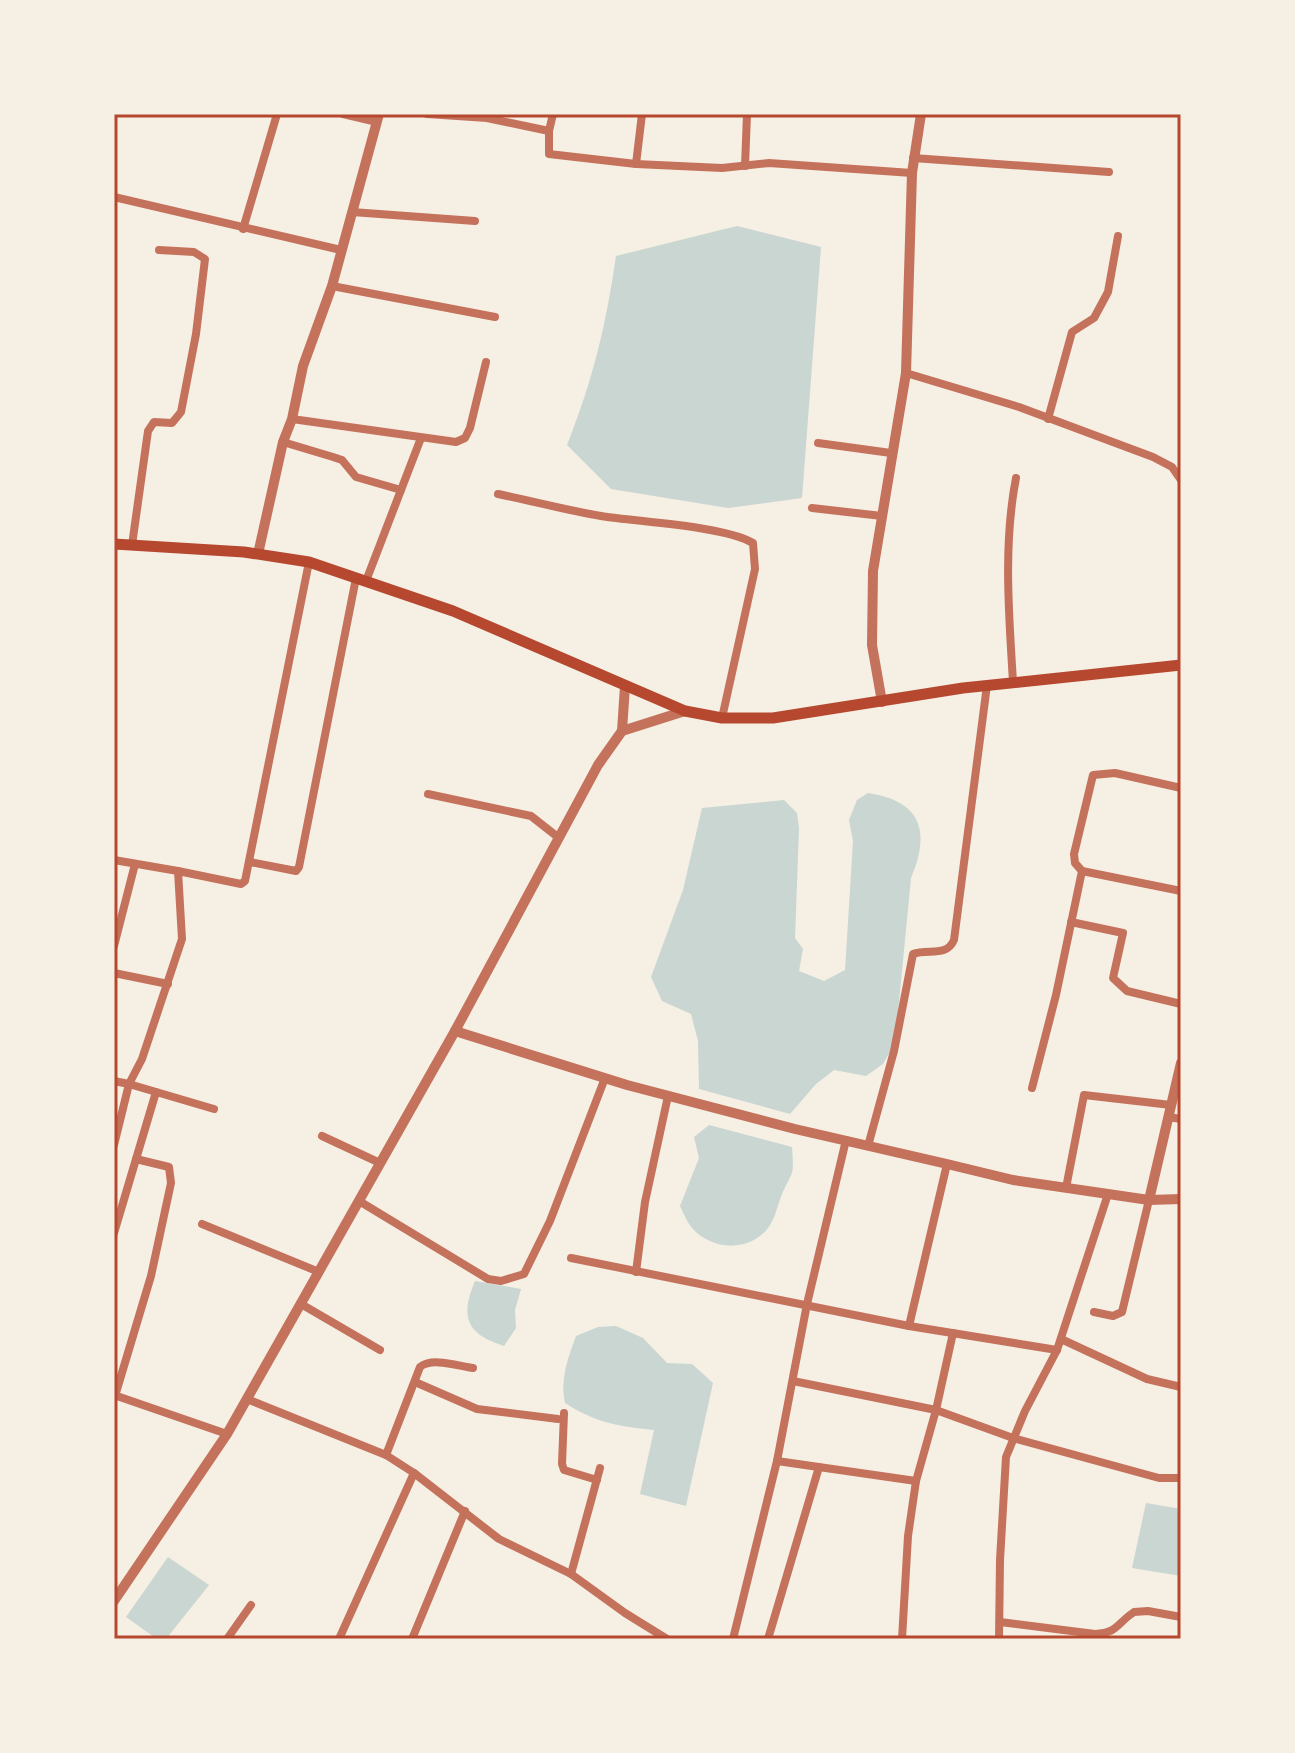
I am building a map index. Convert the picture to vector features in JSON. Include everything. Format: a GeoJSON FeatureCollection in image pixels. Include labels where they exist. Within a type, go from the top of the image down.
{"type":"FeatureCollection","features":[{"type":"Feature","properties":{"kind":"main road"},"geometry":{"type":"LineString","coordinates":[[114,544],[258,554],[309,562],[453,611],[685,711],[722,718],[773,718],[987,685],[1181,665]]}},
{"type":"Feature","properties":{"kind":"street"},"geometry":{"type":"LineString","coordinates":[[243,229],[277,114]]}},
{"type":"Feature","properties":{"kind":"street"},"geometry":{"type":"LineString","coordinates":[[258,554],[303,366],[332,286],[378,118],[343,114]]}},
{"type":"Feature","properties":{"kind":"street"},"geometry":{"type":"LineString","coordinates":[[427,114],[500,117],[549,131]]}},
{"type":"Feature","properties":{"kind":"street"},"geometry":{"type":"LineString","coordinates":[[553,114],[549,154],[636,164],[722,168],[769,163],[912,173]]}},
{"type":"Feature","properties":{"kind":"street"},"geometry":{"type":"LineString","coordinates":[[636,164],[642,114]]}},
{"type":"Feature","properties":{"kind":"street"},"geometry":{"type":"LineString","coordinates":[[745,166],[747,114]]}},
{"type":"Feature","properties":{"kind":"street"},"geometry":{"type":"LineString","coordinates":[[882,702],[872,645],[873,571],[906,373],[912,173],[921,114]]}},
{"type":"Feature","properties":{"kind":"street"},"geometry":{"type":"LineString","coordinates":[[913,158],[1109,172]]}},
{"type":"Feature","properties":{"kind":"street"},"geometry":{"type":"LineString","coordinates":[[114,197],[341,250]]}},
{"type":"Feature","properties":{"kind":"street"},"geometry":{"type":"LineString","coordinates":[[352,212],[475,221]]}},
{"type":"Feature","properties":{"kind":"street"},"geometry":{"type":"LineString","coordinates":[[1048,419],[1072,332],[1094,318],[1108,292],[1118,236]]}},
{"type":"Feature","properties":{"kind":"street"},"geometry":{"type":"LineString","coordinates":[[132,545],[148,431],[154,422],[172,423],[181,412],[196,334],[205,259],[194,252],[159,250]]}},
{"type":"Feature","properties":{"kind":"street"},"geometry":{"type":"LineString","coordinates":[[332,286],[495,317]]}},
{"type":"Feature","properties":{"kind":"street"},"geometry":{"type":"LineString","coordinates":[[292,419],[456,442],[465,438],[486,362]]}},
{"type":"Feature","properties":{"kind":"street"},"geometry":{"type":"LineString","coordinates":[[906,373],[1153,457],[1172,467],[1181,480]]}},
{"type":"Feature","properties":{"kind":"street"},"geometry":{"type":"LineString","coordinates":[[250,862],[286,871],[296,871],[299,867],[361,580],[421,438]]}},
{"type":"Feature","properties":{"kind":"street"},"geometry":{"type":"LineString","coordinates":[[283,442],[342,460],[356,477],[401,490]]}},
{"type":"Feature","properties":{"kind":"street"},"geometry":{"type":"LineString","coordinates":[[818,443],[891,453]]}},
{"type":"Feature","properties":{"kind":"street"},"geometry":{"type":"LineString","coordinates":[[1013,682],[1009,605],[1011,515],[1016,478]]}},
{"type":"Feature","properties":{"kind":"street"},"geometry":{"type":"LineString","coordinates":[[498,494],[600,515],[729,535],[753,543],[755,569],[722,718]]}},
{"type":"Feature","properties":{"kind":"street"},"geometry":{"type":"LineString","coordinates":[[812,508],[882,516]]}},
{"type":"Feature","properties":{"kind":"street"},"geometry":{"type":"LineString","coordinates":[[114,860],[241,884],[245,881],[309,562]]}},
{"type":"Feature","properties":{"kind":"street"},"geometry":{"type":"LineString","coordinates":[[868,1146],[894,1051],[913,954],[918,951],[945,951],[954,940],[987,685]]}},
{"type":"Feature","properties":{"kind":"street"},"geometry":{"type":"LineString","coordinates":[[114,1601],[227,1434],[455,1031],[598,765],[622,731],[625,686]]}},
{"type":"Feature","properties":{"kind":"street"},"geometry":{"type":"LineString","coordinates":[[622,731],[685,711]]}},
{"type":"Feature","properties":{"kind":"street"},"geometry":{"type":"LineString","coordinates":[[1181,788],[1115,773],[1093,775],[1074,854],[1075,863],[1082,871],[1181,891]]}},
{"type":"Feature","properties":{"kind":"street"},"geometry":{"type":"LineString","coordinates":[[428,794],[531,816],[559,838]]}},
{"type":"Feature","properties":{"kind":"street"},"geometry":{"type":"LineString","coordinates":[[114,946],[135,864]]}},
{"type":"Feature","properties":{"kind":"street"},"geometry":{"type":"LineString","coordinates":[[114,1145],[129,1084],[142,1059],[182,939],[178,871]]}},
{"type":"Feature","properties":{"kind":"street"},"geometry":{"type":"LineString","coordinates":[[1032,1088],[1082,871]]}},
{"type":"Feature","properties":{"kind":"street"},"geometry":{"type":"LineString","coordinates":[[1071,922],[1123,933],[1113,978],[1127,991],[1181,1004]]}},
{"type":"Feature","properties":{"kind":"street"},"geometry":{"type":"LineString","coordinates":[[114,973],[168,984]]}},
{"type":"Feature","properties":{"kind":"street"},"geometry":{"type":"LineString","coordinates":[[455,1031],[668,1096],[1013,1180],[1149,1200],[1181,1199]]}},
{"type":"Feature","properties":{"kind":"street"},"geometry":{"type":"LineString","coordinates":[[1094,1312],[1113,1316],[1122,1312],[1181,1063]]}},
{"type":"Feature","properties":{"kind":"street"},"geometry":{"type":"LineString","coordinates":[[359,1201],[488,1279],[501,1281],[524,1274],[550,1221],[605,1078]]}},
{"type":"Feature","properties":{"kind":"street"},"geometry":{"type":"LineString","coordinates":[[114,1081],[214,1109]]}},
{"type":"Feature","properties":{"kind":"street"},"geometry":{"type":"LineString","coordinates":[[114,1233],[156,1092]]}},
{"type":"Feature","properties":{"kind":"street"},"geometry":{"type":"LineString","coordinates":[[1066,1188],[1084,1095],[1171,1105]]}},
{"type":"Feature","properties":{"kind":"street"},"geometry":{"type":"LineString","coordinates":[[636,1272],[645,1202],[668,1096]]}},
{"type":"Feature","properties":{"kind":"street"},"geometry":{"type":"LineString","coordinates":[[1168,1117],[1181,1119]]}},
{"type":"Feature","properties":{"kind":"street"},"geometry":{"type":"LineString","coordinates":[[322,1136],[380,1163]]}},
{"type":"Feature","properties":{"kind":"street"},"geometry":{"type":"LineString","coordinates":[[733,1639],[777,1461],[807,1304],[846,1140]]}},
{"type":"Feature","properties":{"kind":"street"},"geometry":{"type":"LineString","coordinates":[[136,1159],[169,1167],[171,1183],[151,1276],[114,1396],[227,1434]]}},
{"type":"Feature","properties":{"kind":"street"},"geometry":{"type":"LineString","coordinates":[[909,1326],[947,1164]]}},
{"type":"Feature","properties":{"kind":"street"},"geometry":{"type":"LineString","coordinates":[[999,1639],[1006,1457],[1057,1350],[1108,1194]]}},
{"type":"Feature","properties":{"kind":"street"},"geometry":{"type":"LineString","coordinates":[[202,1224],[319,1272]]}},
{"type":"Feature","properties":{"kind":"street"},"geometry":{"type":"LineString","coordinates":[[571,1258],[909,1326],[1057,1350]]}},
{"type":"Feature","properties":{"kind":"street"},"geometry":{"type":"LineString","coordinates":[[301,1304],[380,1350]]}},
{"type":"Feature","properties":{"kind":"street"},"geometry":{"type":"LineString","coordinates":[[902,1639],[908,1536],[916,1481],[953,1333]]}},
{"type":"Feature","properties":{"kind":"street"},"geometry":{"type":"LineString","coordinates":[[1061,1339],[1147,1379],[1181,1387]]}},
{"type":"Feature","properties":{"kind":"street"},"geometry":{"type":"LineString","coordinates":[[386,1455],[420,1367],[424,1363],[473,1368]]}},
{"type":"Feature","properties":{"kind":"street"},"geometry":{"type":"LineString","coordinates":[[793,1381],[936,1410],[1013,1438],[1159,1478],[1181,1478]]}},
{"type":"Feature","properties":{"kind":"street"},"geometry":{"type":"LineString","coordinates":[[415,1382],[477,1409],[561,1416],[564,1470],[597,1480]]}},
{"type":"Feature","properties":{"kind":"street"},"geometry":{"type":"LineString","coordinates":[[247,1399],[386,1455],[499,1539],[571,1574],[667,1639]]}},
{"type":"Feature","properties":{"kind":"street"},"geometry":{"type":"LineString","coordinates":[[777,1461],[916,1481]]}},
{"type":"Feature","properties":{"kind":"street"},"geometry":{"type":"LineString","coordinates":[[768,1639],[819,1467]]}},
{"type":"Feature","properties":{"kind":"street"},"geometry":{"type":"LineString","coordinates":[[571,1574],[600,1468]]}},
{"type":"Feature","properties":{"kind":"street"},"geometry":{"type":"LineString","coordinates":[[339,1639],[414,1473]]}},
{"type":"Feature","properties":{"kind":"street"},"geometry":{"type":"LineString","coordinates":[[412,1639],[465,1511]]}},
{"type":"Feature","properties":{"kind":"street"},"geometry":{"type":"LineString","coordinates":[[227,1639],[251,1605]]}},
{"type":"Feature","properties":{"kind":"street"},"geometry":{"type":"LineString","coordinates":[[1000,1622],[1095,1634],[1118,1628],[1134,1612],[1148,1611],[1181,1617]]}},
{"type":"Feature","properties":{"kind":"shaded area"},"geometry":{"type":"Polygon","coordinates":[[[737,226],[821,247],[802,498],[728,508],[611,489],[567,445],[598,352],[616,256],[737,226]]]}},
{"type":"Feature","properties":{"kind":"shaded area"},"geometry":{"type":"Polygon","coordinates":[[[868,793],[900,803],[917,821],[920,833],[917,861],[911,878],[895,1043],[883,1064],[866,1076],[834,1070],[816,1084],[790,1114],[699,1089],[698,1041],[691,1014],[662,1001],[651,977],[683,890],[702,808],[784,800],[797,813],[795,938],[803,949],[799,971],[824,981],[845,970],[853,841],[849,820],[857,800],[868,793]]]}},
{"type":"Feature","properties":{"kind":"shaded area"},"geometry":{"type":"Polygon","coordinates":[[[709,1125],[792,1147],[792,1173],[773,1220],[751,1242],[730,1246],[709,1241],[692,1228],[680,1206],[699,1158],[694,1137],[709,1125]]]}},
{"type":"Feature","properties":{"kind":"shaded area"},"geometry":{"type":"Polygon","coordinates":[[[475,1281],[521,1289],[515,1310],[516,1328],[504,1346],[481,1336],[470,1322],[468,1305],[475,1281]]]}},
{"type":"Feature","properties":{"kind":"shaded area"},"geometry":{"type":"Polygon","coordinates":[[[616,1326],[643,1338],[667,1363],[692,1364],[713,1383],[686,1506],[640,1494],[654,1430],[607,1422],[565,1403],[564,1377],[576,1336],[598,1327],[616,1326]]]}},
{"type":"Feature","properties":{"kind":"shaded area"},"geometry":{"type":"Polygon","coordinates":[[[1146,1503],[1181,1509],[1181,1576],[1132,1568],[1146,1503]]]}},
{"type":"Feature","properties":{"kind":"shaded area"},"geometry":{"type":"Polygon","coordinates":[[[168,1557],[209,1585],[166,1639],[157,1639],[126,1617],[168,1557]]]}}]}
